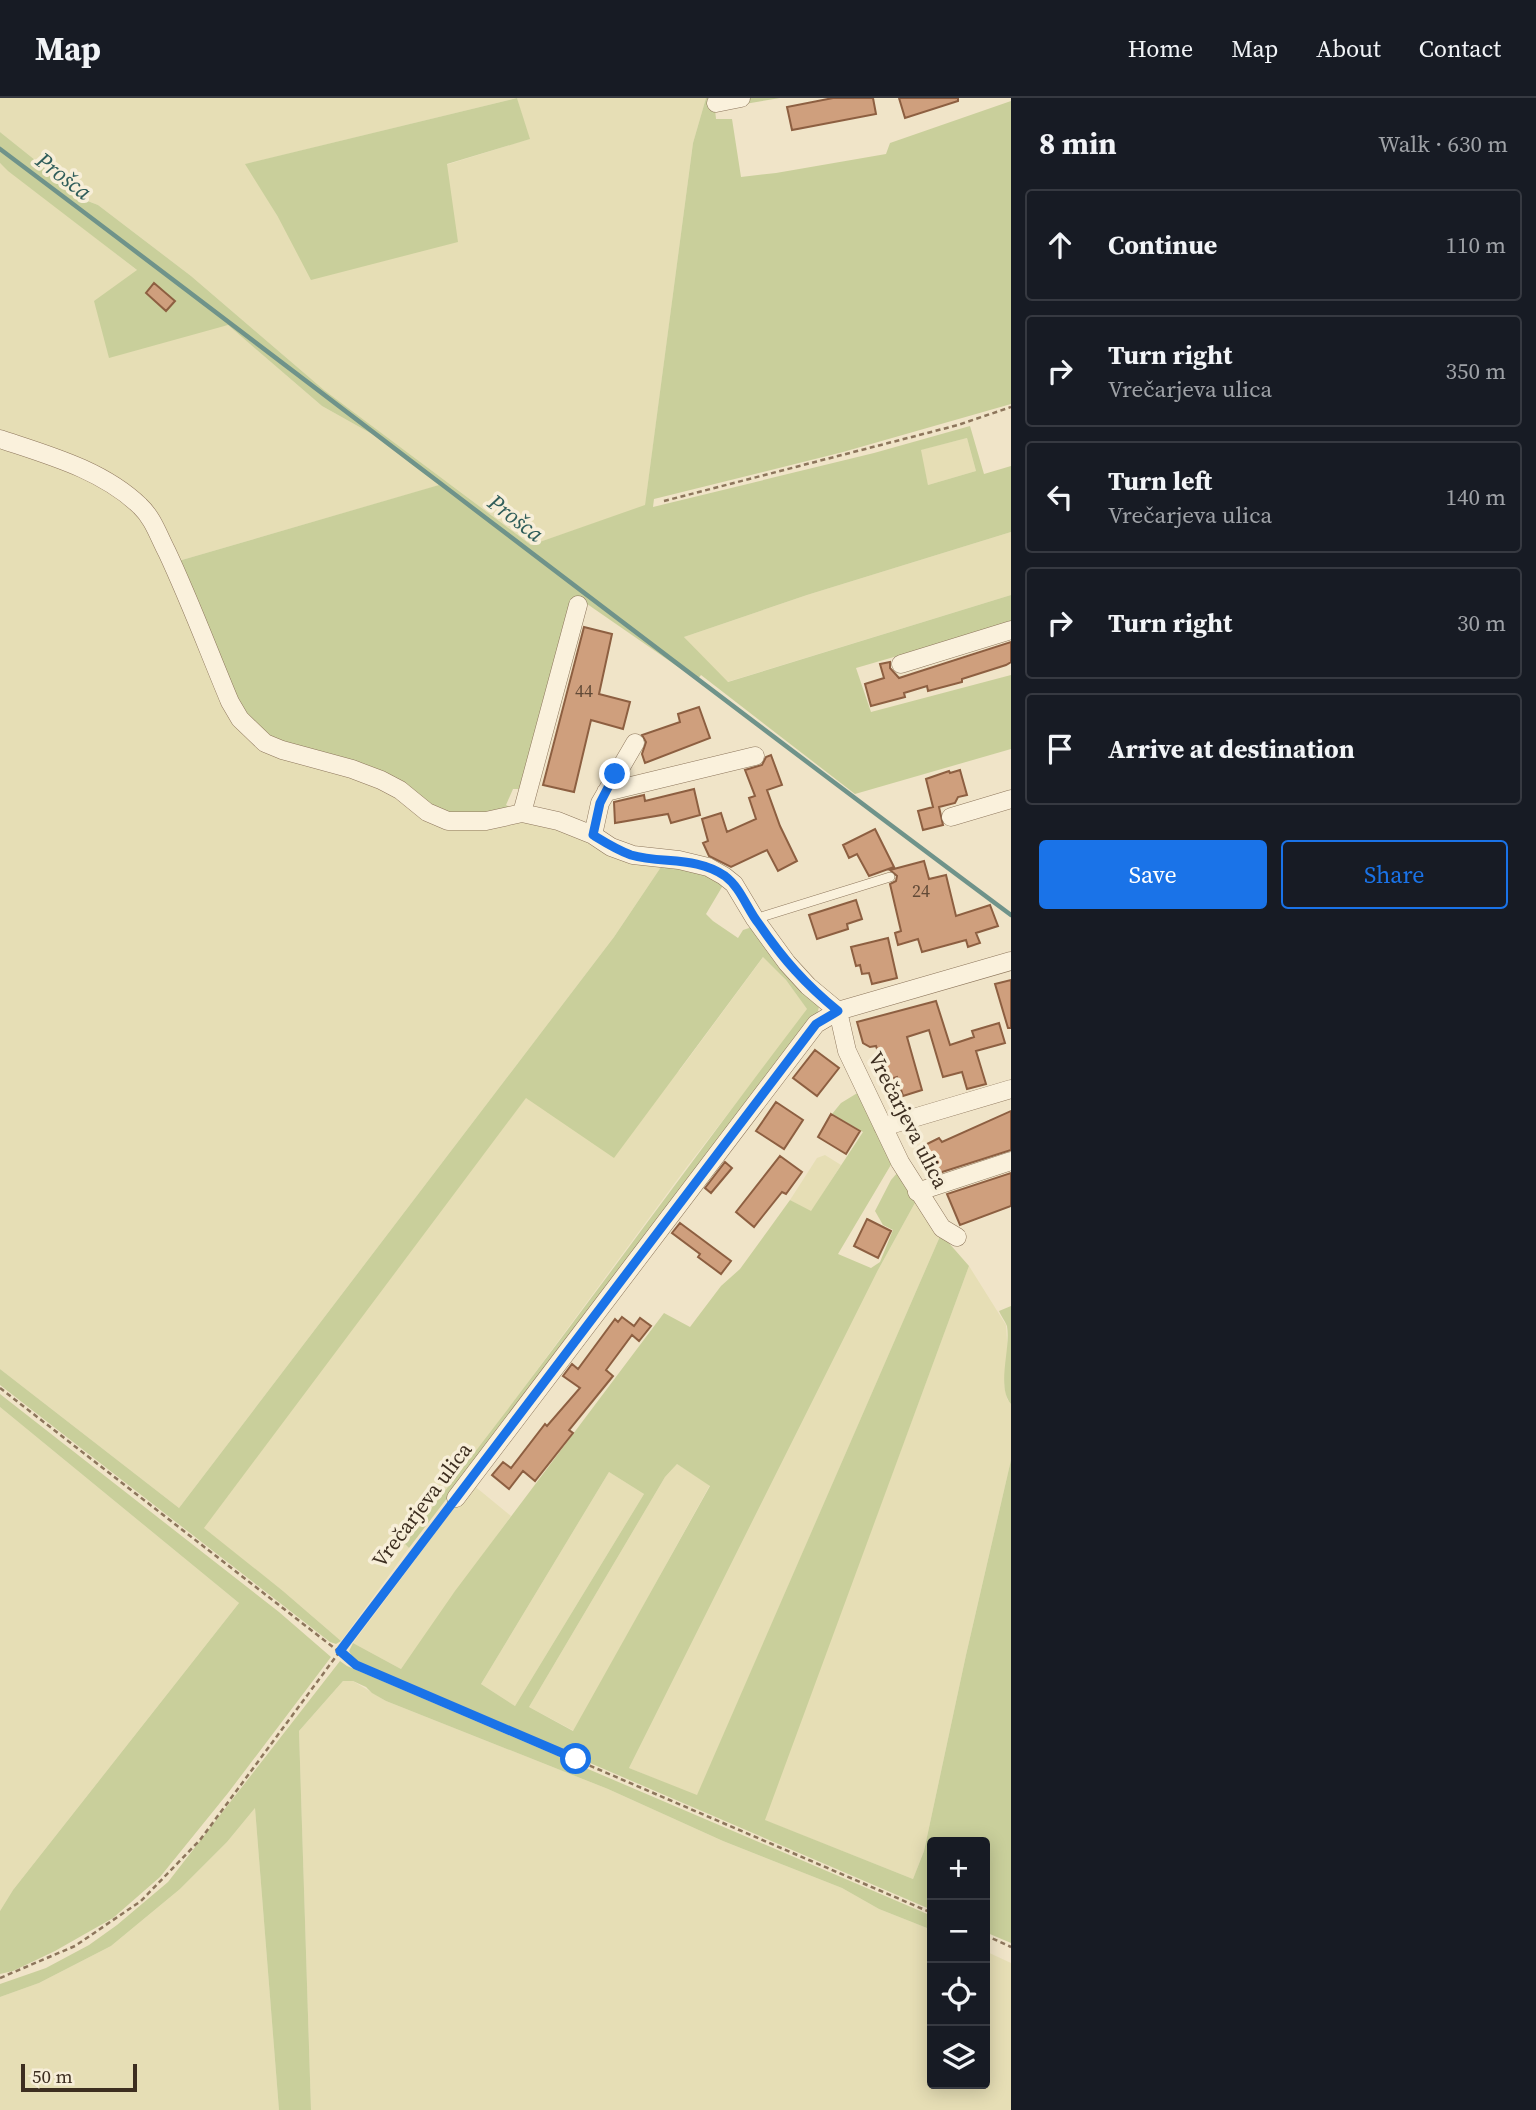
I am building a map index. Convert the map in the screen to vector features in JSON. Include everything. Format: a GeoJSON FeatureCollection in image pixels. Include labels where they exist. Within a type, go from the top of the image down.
{"type":"FeatureCollection","features":[{"type":"Feature","properties":{"kind":"street"},"geometry":{"type":"LineString","coordinates":[[716,103],[741,98]]}},
{"type":"Feature","properties":{"kind":"street"},"geometry":{"type":"LineString","coordinates":[[0,439],[91,473],[112,484],[141,506],[151,518],[173,566],[230,702],[240,719],[265,743],[381,780],[400,790],[427,812],[448,821],[486,821],[522,813],[558,821],[633,855],[679,860],[708,867],[734,884],[787,963],[808,986],[838,1011]]}},
{"type":"Feature","properties":{"kind":"street"},"geometry":{"type":"LineString","coordinates":[[522,813],[578,605]]}},
{"type":"Feature","properties":{"kind":"street"},"geometry":{"type":"LineString","coordinates":[[901,664],[1011,630]]}},
{"type":"Feature","properties":{"kind":"street"},"geometry":{"type":"LineString","coordinates":[[593,835],[598,811],[606,792],[635,743]]}},
{"type":"Feature","properties":{"kind":"street"},"geometry":{"type":"LineString","coordinates":[[606,792],[755,756]]}},
{"type":"Feature","properties":{"kind":"street"},"geometry":{"type":"LineString","coordinates":[[951,817],[1011,799]]}},
{"type":"Feature","properties":{"kind":"street","name":"Vrečarjeva ulica"},"geometry":{"type":"LineString","coordinates":[[456,1498],[816,1024],[838,1011],[1011,961]]}},
{"type":"Feature","properties":{"kind":"street","name":"Vrečarjeva ulica"},"geometry":{"type":"LineString","coordinates":[[838,1011],[847,1051],[883,1127],[918,1192],[942,1228],[957,1237]]}},
{"type":"Feature","properties":{"kind":"street"},"geometry":{"type":"LineString","coordinates":[[883,1127],[1011,1089]]}},
{"type":"Feature","properties":{"kind":"street"},"geometry":{"type":"LineString","coordinates":[[918,1192],[1011,1161]]}},
{"type":"Feature","properties":{"kind":"lane"},"geometry":{"type":"LineString","coordinates":[[755,919],[890,877]]}},
{"type":"Feature","properties":{"kind":"path"},"geometry":{"type":"LineString","coordinates":[[664,502],[958,425],[1011,407]]}},
{"type":"Feature","properties":{"kind":"path"},"geometry":{"type":"LineString","coordinates":[[0,1388],[356,1665],[927,1911]]}},
{"type":"Feature","properties":{"kind":"path","name":"Vrečarjeva ulica"},"geometry":{"type":"LineString","coordinates":[[0,1979],[75,1946],[141,1901],[200,1840],[456,1498]]}},
{"type":"Feature","properties":{"kind":"path"},"geometry":{"type":"LineString","coordinates":[[990,1937],[1011,1947]]}},
{"type":"Feature","properties":{"kind":"shaded area"},"geometry":{"type":"Polygon","coordinates":[[[0,98],[517,98],[706,98],[693,143],[645,506],[531,545],[324,390],[191,276],[98,205],[85,200],[0,132],[0,98]],[[517,98],[246,164],[278,217],[529,139],[517,98]]]}},
{"type":"Feature","properties":{"kind":"shaded area"},"geometry":{"type":"Polygon","coordinates":[[[0,163],[138,271],[217,327],[228,325],[322,406],[372,434],[440,485],[175,562],[140,500],[0,436],[0,163]]]}},
{"type":"Feature","properties":{"kind":"shaded area"},"geometry":{"type":"Polygon","coordinates":[[[967,438],[976,471],[928,485],[920,450],[967,438]]]}},
{"type":"Feature","properties":{"kind":"shaded area"},"geometry":{"type":"Polygon","coordinates":[[[0,443],[85,474],[141,511],[181,595],[523,818],[663,864],[614,937],[179,1508],[0,1369],[0,443]]]}},
{"type":"Feature","properties":{"kind":"shaded area"},"geometry":{"type":"Polygon","coordinates":[[[1011,532],[1011,595],[727,682],[684,637],[807,595],[1011,532]]]}},
{"type":"Feature","properties":{"kind":"shaded area"},"geometry":{"type":"Polygon","coordinates":[[[764,956],[808,1010],[686,1168],[483,1443],[404,1543],[409,1548],[341,1641],[203,1528],[526,1097],[679,1071],[764,956]]]}},
{"type":"Feature","properties":{"kind":"shaded area"},"geometry":{"type":"Polygon","coordinates":[[[825,1155],[841,1165],[811,1212],[790,1200],[817,1158],[825,1155]]]}},
{"type":"Feature","properties":{"kind":"shaded area"},"geometry":{"type":"Polygon","coordinates":[[[916,1201],[941,1234],[697,1796],[629,1768],[878,1270],[916,1201]]]}},
{"type":"Feature","properties":{"kind":"shaded area"},"geometry":{"type":"Polygon","coordinates":[[[969,1266],[1006,1325],[1008,1355],[1004,1385],[1011,1404],[1011,1460],[924,1851],[913,1879],[764,1820],[969,1266]]]}},
{"type":"Feature","properties":{"kind":"shaded area"},"geometry":{"type":"Polygon","coordinates":[[[0,1407],[239,1603],[13,1890],[0,1911],[0,1407]]]}},
{"type":"Feature","properties":{"kind":"shaded area"},"geometry":{"type":"Polygon","coordinates":[[[677,1464],[710,1485],[574,1731],[529,1707],[665,1477],[677,1464]]]}},
{"type":"Feature","properties":{"kind":"shaded area"},"geometry":{"type":"Polygon","coordinates":[[[609,1472],[644,1494],[515,1706],[481,1684],[609,1472]]]}},
{"type":"Feature","properties":{"kind":"shaded area"},"geometry":{"type":"Polygon","coordinates":[[[472,1484],[511,1516],[401,1669],[353,1643],[472,1484]]]}},
{"type":"Feature","properties":{"kind":"shaded area"},"geometry":{"type":"Polygon","coordinates":[[[343,1681],[353,1681],[386,1701],[608,1789],[723,1841],[842,1888],[879,1909],[927,1928],[927,2089],[990,2089],[990,1953],[1011,1963],[1011,2110],[311,2110],[299,1731],[343,1681]]]}},
{"type":"Feature","properties":{"kind":"shaded area"},"geometry":{"type":"Polygon","coordinates":[[[255,1808],[279,2110],[0,2110],[0,1997],[39,1983],[111,1946],[180,1889],[227,1842],[255,1808]]]}},
{"type":"Feature","properties":{"kind":"green space"},"geometry":{"type":"Polygon","coordinates":[[[517,98],[530,139],[447,164],[458,242],[311,280],[278,217],[245,164],[517,98]]]}},
{"type":"Feature","properties":{"kind":"green space"},"geometry":{"type":"Polygon","coordinates":[[[706,98],[780,98],[715,109],[716,119],[732,119],[741,177],[886,154],[890,143],[1011,101],[1011,404],[843,452],[654,499],[653,507],[874,453],[970,426],[984,474],[1011,466],[1011,532],[807,595],[684,637],[728,682],[1011,595],[1011,623],[856,668],[871,712],[1011,675],[1011,749],[855,794],[701,675],[697,680],[577,597],[524,789],[513,789],[506,805],[513,809],[457,819],[283,747],[246,720],[175,562],[439,485],[372,434],[322,406],[228,325],[109,358],[94,301],[137,270],[0,163],[0,132],[85,200],[98,205],[191,276],[324,390],[531,545],[645,505],[693,143],[706,98]],[[967,438],[921,450],[928,485],[976,471],[967,438]]]}},
{"type":"Feature","properties":{"kind":"green space"},"geometry":{"type":"Polygon","coordinates":[[[663,864],[689,867],[723,881],[706,914],[738,938],[743,930],[752,927],[819,1007],[817,1015],[409,1548],[404,1543],[507,1411],[807,1009],[786,980],[763,957],[614,1158],[526,1098],[204,1528],[341,1641],[336,1644],[330,1642],[0,1385],[0,1369],[179,1508],[614,937],[663,864]]]}},
{"type":"Feature","properties":{"kind":"green space"},"geometry":{"type":"Polygon","coordinates":[[[859,1092],[892,1163],[838,1254],[871,1268],[880,1262],[893,1230],[883,1225],[875,1211],[898,1172],[916,1201],[878,1270],[629,1768],[697,1795],[941,1234],[969,1266],[765,1820],[913,1879],[927,1837],[927,1908],[355,1662],[349,1651],[353,1643],[401,1669],[455,1591],[664,1313],[690,1327],[721,1286],[740,1269],[790,1200],[811,1211],[863,1132],[832,1114],[841,1103],[859,1092]],[[677,1464],[665,1477],[529,1707],[573,1731],[710,1486],[677,1464]],[[609,1472],[481,1684],[515,1706],[644,1494],[609,1472]]]}},
{"type":"Feature","properties":{"kind":"green space"},"geometry":{"type":"Polygon","coordinates":[[[1011,1306],[1011,1404],[1004,1378],[1007,1326],[999,1311],[1011,1306]]]}},
{"type":"Feature","properties":{"kind":"green space"},"geometry":{"type":"Polygon","coordinates":[[[0,1394],[279,1612],[331,1657],[228,1793],[160,1877],[113,1918],[55,1951],[13,1971],[0,1974],[0,1911],[13,1890],[239,1603],[0,1407],[0,1394]]]}},
{"type":"Feature","properties":{"kind":"green space"},"geometry":{"type":"Polygon","coordinates":[[[1011,1460],[1011,1943],[990,1934],[990,1837],[927,1837],[1011,1460]]]}},
{"type":"Feature","properties":{"kind":"green space"},"geometry":{"type":"Polygon","coordinates":[[[340,1661],[927,1914],[927,1928],[879,1909],[842,1888],[723,1841],[608,1789],[386,1701],[353,1681],[343,1681],[299,1731],[311,2110],[279,2110],[255,1808],[227,1842],[180,1889],[111,1946],[39,1983],[0,1997],[0,1984],[46,1968],[89,1945],[168,1882],[340,1661]]]}},
{"type":"Feature","properties":{"kind":"building"},"geometry":{"type":"Polygon","coordinates":[[[833,98],[873,98],[876,114],[792,130],[787,107],[833,98]]]}},
{"type":"Feature","properties":{"kind":"building"},"geometry":{"type":"Polygon","coordinates":[[[899,98],[958,98],[958,101],[905,118],[899,98]]]}},
{"type":"Feature","properties":{"kind":"building"},"geometry":{"type":"Polygon","coordinates":[[[154,283],[175,301],[166,311],[146,293],[154,283]]]}},
{"type":"Feature","properties":{"kind":"building"},"geometry":{"type":"Polygon","coordinates":[[[584,627],[612,634],[599,694],[630,702],[623,729],[591,720],[574,792],[543,785],[584,627]]]}},
{"type":"Feature","properties":{"kind":"building"},"geometry":{"type":"Polygon","coordinates":[[[1011,642],[1011,662],[1006,665],[962,679],[962,682],[928,691],[927,686],[904,693],[905,697],[871,706],[865,684],[884,678],[880,664],[890,662],[890,668],[899,678],[1011,642]]]}},
{"type":"Feature","properties":{"kind":"building"},"geometry":{"type":"Polygon","coordinates":[[[699,707],[710,738],[645,763],[642,754],[646,742],[642,735],[680,722],[678,714],[699,707]]]}},
{"type":"Feature","properties":{"kind":"building"},"geometry":{"type":"Polygon","coordinates":[[[771,755],[782,785],[767,790],[797,861],[778,871],[767,850],[731,867],[709,856],[703,843],[708,841],[702,819],[721,813],[727,832],[756,819],[749,798],[755,796],[745,770],[762,765],[766,757],[771,755]]]}},
{"type":"Feature","properties":{"kind":"building"},"geometry":{"type":"Polygon","coordinates":[[[960,770],[967,795],[958,797],[955,803],[939,807],[943,825],[923,830],[918,811],[933,807],[926,779],[960,770]]]}},
{"type":"Feature","properties":{"kind":"building"},"geometry":{"type":"Polygon","coordinates":[[[694,789],[700,815],[671,823],[668,814],[615,823],[614,802],[644,795],[645,801],[694,789]]]}},
{"type":"Feature","properties":{"kind":"building"},"geometry":{"type":"Polygon","coordinates":[[[875,829],[894,867],[869,876],[857,854],[849,858],[843,845],[875,829]]]}},
{"type":"Feature","properties":{"kind":"building"},"geometry":{"type":"Polygon","coordinates":[[[924,861],[929,879],[946,875],[956,916],[990,905],[998,926],[976,933],[980,943],[968,947],[966,940],[922,952],[918,939],[898,945],[895,933],[901,931],[890,884],[896,881],[897,876],[890,870],[924,861]]]}},
{"type":"Feature","properties":{"kind":"building"},"geometry":{"type":"Polygon","coordinates":[[[856,900],[862,919],[847,924],[848,929],[817,939],[809,915],[856,900]]]}},
{"type":"Feature","properties":{"kind":"building"},"geometry":{"type":"Polygon","coordinates":[[[888,938],[897,978],[872,984],[869,973],[862,974],[860,965],[856,966],[851,947],[888,938]]]}},
{"type":"Feature","properties":{"kind":"building"},"geometry":{"type":"Polygon","coordinates":[[[1011,980],[1011,1028],[1008,1028],[995,984],[1011,980]]]}},
{"type":"Feature","properties":{"kind":"building"},"geometry":{"type":"Polygon","coordinates":[[[936,1001],[950,1045],[974,1037],[972,1031],[999,1023],[1005,1043],[976,1051],[986,1084],[967,1089],[962,1072],[943,1077],[929,1030],[907,1037],[922,1090],[903,1096],[897,1077],[887,1080],[876,1046],[870,1047],[863,1043],[857,1022],[936,1001]]]}},
{"type":"Feature","properties":{"kind":"building"},"geometry":{"type":"Polygon","coordinates":[[[815,1050],[839,1068],[817,1096],[793,1078],[815,1050]]]}},
{"type":"Feature","properties":{"kind":"building"},"geometry":{"type":"Polygon","coordinates":[[[776,1102],[803,1120],[784,1149],[756,1131],[776,1102]]]}},
{"type":"Feature","properties":{"kind":"building"},"geometry":{"type":"Polygon","coordinates":[[[1011,1111],[1011,1150],[939,1173],[925,1145],[939,1138],[942,1142],[1011,1111]]]}},
{"type":"Feature","properties":{"kind":"building"},"geometry":{"type":"Polygon","coordinates":[[[831,1114],[860,1131],[846,1154],[818,1137],[831,1114]]]}},
{"type":"Feature","properties":{"kind":"building"},"geometry":{"type":"Polygon","coordinates":[[[780,1156],[802,1172],[786,1194],[782,1192],[754,1227],[736,1212],[780,1156]]]}},
{"type":"Feature","properties":{"kind":"building"},"geometry":{"type":"Polygon","coordinates":[[[725,1162],[732,1168],[711,1193],[705,1188],[725,1162]]]}},
{"type":"Feature","properties":{"kind":"building"},"geometry":{"type":"Polygon","coordinates":[[[1011,1173],[1011,1206],[960,1225],[947,1194],[1011,1173]]]}},
{"type":"Feature","properties":{"kind":"building"},"geometry":{"type":"Polygon","coordinates":[[[867,1219],[891,1231],[878,1258],[854,1246],[867,1219]]]}},
{"type":"Feature","properties":{"kind":"building"},"geometry":{"type":"Polygon","coordinates":[[[680,1223],[731,1261],[721,1274],[672,1233],[680,1223]]]}},
{"type":"Feature","properties":{"kind":"building"},"geometry":{"type":"Polygon","coordinates":[[[622,1317],[634,1326],[640,1318],[651,1326],[639,1341],[632,1335],[606,1370],[613,1376],[569,1430],[573,1433],[535,1481],[523,1471],[509,1489],[492,1475],[503,1462],[511,1468],[545,1424],[547,1426],[580,1388],[563,1376],[572,1364],[578,1369],[615,1319],[618,1322],[622,1317]]]}},
{"type":"Feature","properties":{"kind":"waterway","name":"Prošca"},"geometry":{"type":"LineString","coordinates":[[0,149],[1011,915]]}},
{"type":"Feature","properties":{"kind":"route"},"geometry":{"type":"LineString","coordinates":[[576,1759],[356,1665],[340,1651],[816,1024],[838,1011],[808,986],[787,963],[734,884],[724,876],[708,867],[679,860],[633,855],[611,847],[593,835],[600,803],[615,774]]}}]}
